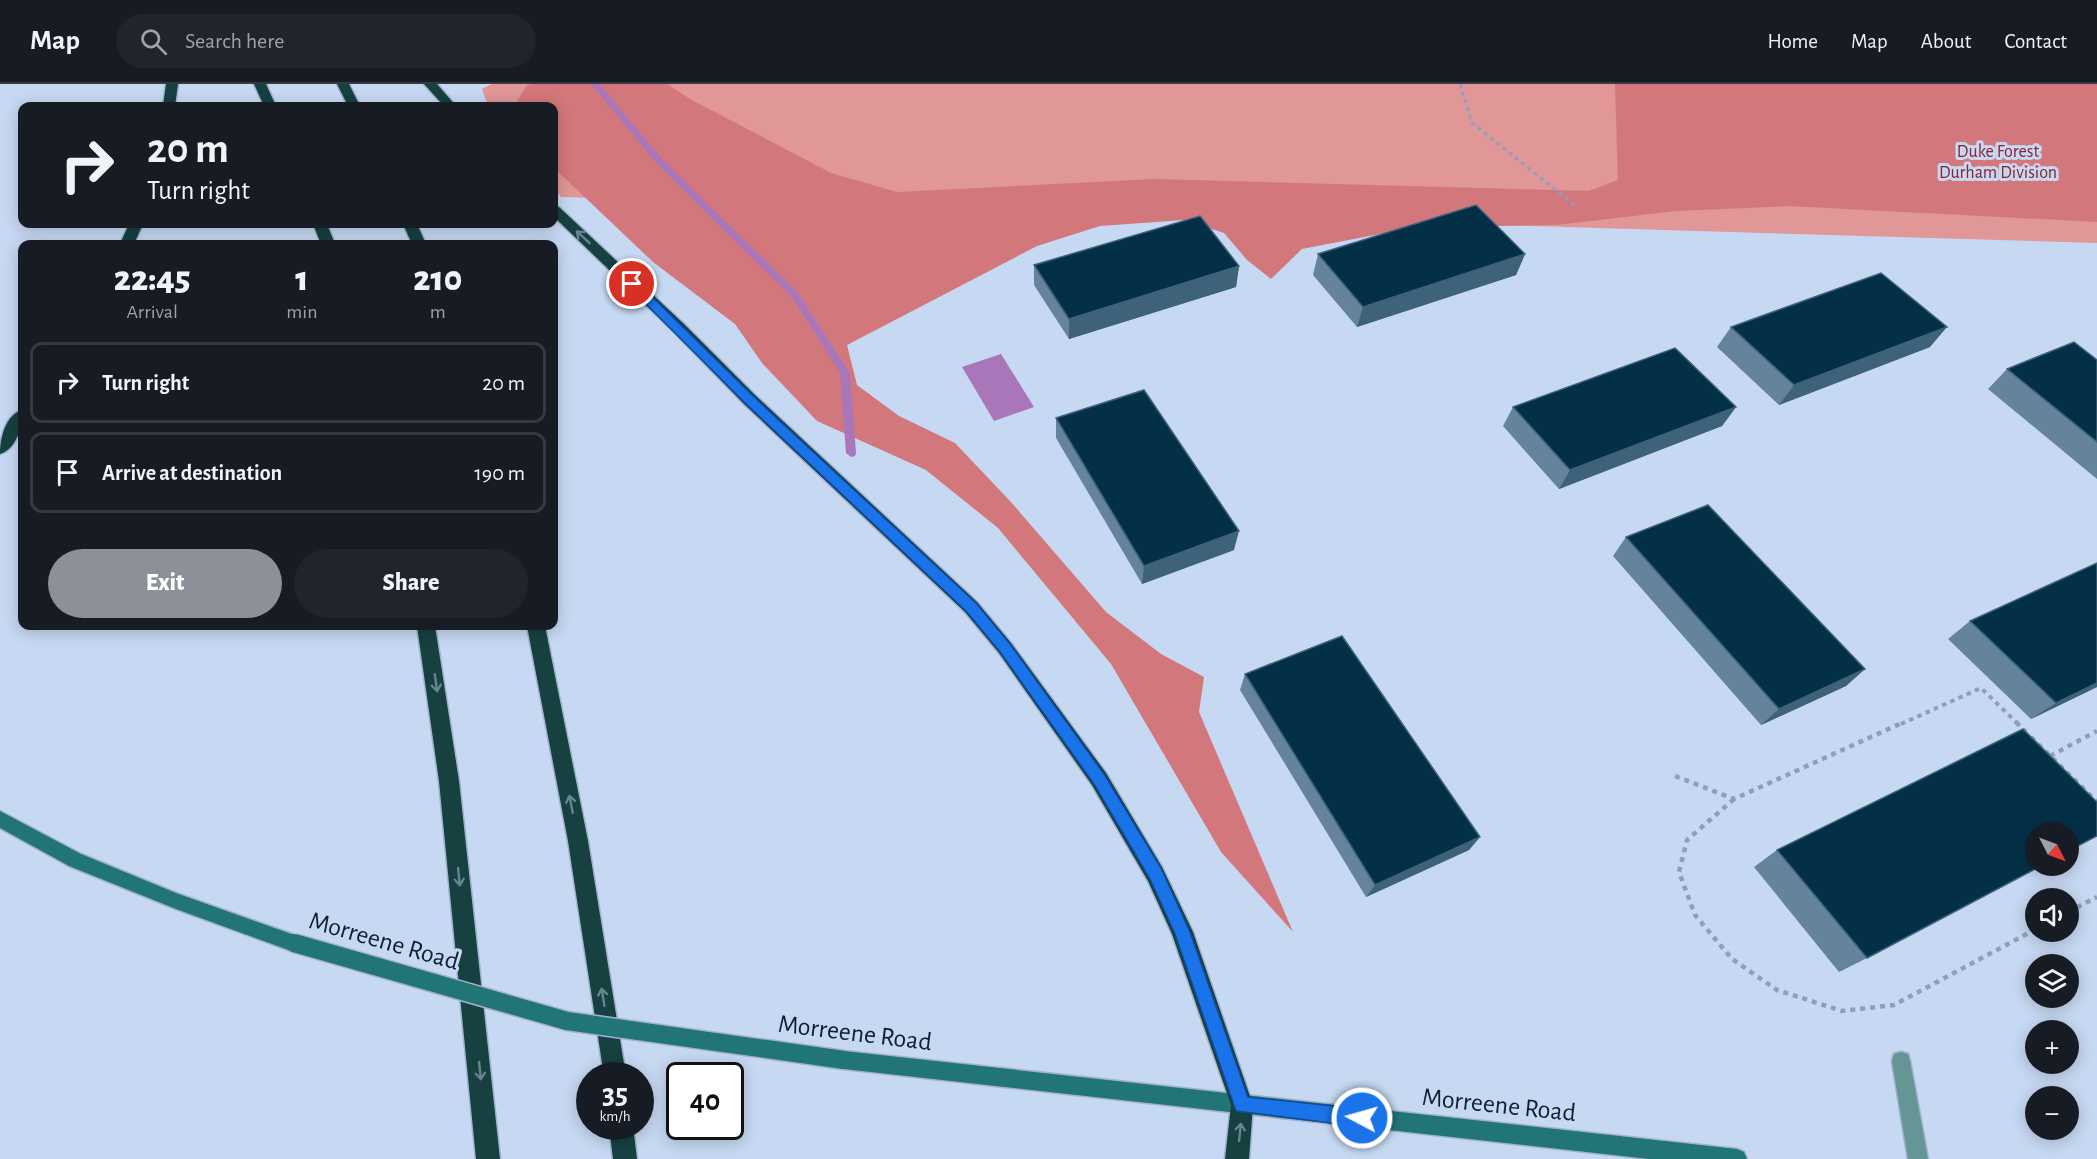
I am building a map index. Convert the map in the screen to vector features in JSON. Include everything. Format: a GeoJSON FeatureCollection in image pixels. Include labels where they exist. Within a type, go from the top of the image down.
{"type":"FeatureCollection","features":[{"type":"Feature","properties":{"kind":"highway"},"geometry":{"type":"LineString","coordinates":[[170,102],[172,84]]}},
{"type":"Feature","properties":{"kind":"highway"},"geometry":{"type":"LineString","coordinates":[[260,84],[268,102]]}},
{"type":"Feature","properties":{"kind":"highway"},"geometry":{"type":"LineString","coordinates":[[343,84],[352,102]]}},
{"type":"Feature","properties":{"kind":"highway"},"geometry":{"type":"LineString","coordinates":[[430,84],[446,102]]}},
{"type":"Feature","properties":{"kind":"highway"},"geometry":{"type":"LineString","coordinates":[[558,214],[679,328],[749,399],[971,607],[1005,648],[1099,779],[1155,874],[1186,942],[1242,1105],[1237,1159]]}},
{"type":"Feature","properties":{"kind":"highway"},"geometry":{"type":"LineString","coordinates":[[0,448],[18,422]]}},
{"type":"Feature","properties":{"kind":"highway"},"geometry":{"type":"LineString","coordinates":[[427,630],[449,782],[488,1159]]}},
{"type":"Feature","properties":{"kind":"highway"},"geometry":{"type":"LineString","coordinates":[[537,630],[578,841],[613,1062]]}},
{"type":"Feature","properties":{"kind":"highway"},"geometry":{"type":"LineString","coordinates":[[623,1140],[625,1159]]}},
{"type":"Feature","properties":{"kind":"street","name":"Morreene Road"},"geometry":{"type":"LineString","coordinates":[[0,819],[75,860],[176,901],[294,943],[567,1022],[844,1060],[1737,1159]]}},
{"type":"Feature","properties":{"kind":"lane"},"geometry":{"type":"LineString","coordinates":[[1901,1061],[1918,1159]]}},
{"type":"Feature","properties":{"kind":"path"},"geometry":{"type":"LineString","coordinates":[[1460,84],[1472,123],[1576,206]]}},
{"type":"Feature","properties":{"kind":"path"},"geometry":{"type":"LineString","coordinates":[[2025,935],[1894,1005],[1842,1011],[1777,990],[1732,959],[1695,915],[1679,872],[1687,840],[1734,800],[1981,688],[2097,802]]}},
{"type":"Feature","properties":{"kind":"path"},"geometry":{"type":"LineString","coordinates":[[2050,756],[2097,730]]}},
{"type":"Feature","properties":{"kind":"path"},"geometry":{"type":"LineString","coordinates":[[1675,776],[1734,800]]}},
{"type":"Feature","properties":{"kind":"path"},"geometry":{"type":"LineString","coordinates":[[2079,906],[2097,897]]}},
{"type":"Feature","properties":{"kind":"green space","name":"Duke Forest Durham Division"},"geometry":{"type":"Polygon","coordinates":[[[492,84],[2097,84],[2097,243],[561,197],[558,194],[558,102],[487,102],[482,89],[492,84]]]}},
{"type":"Feature","properties":{"kind":"green space"},"geometry":{"type":"Polygon","coordinates":[[[667,84],[690,99],[831,173],[897,192],[1155,179],[1589,191],[1618,180],[1615,84],[2097,84],[2097,222],[1789,206],[1676,211],[1556,225],[1390,232],[1302,249],[1271,279],[1247,260],[1224,233],[1184,220],[1100,226],[1037,246],[847,345],[857,385],[899,416],[955,443],[1010,501],[1106,612],[1161,654],[1204,677],[1199,712],[1293,932],[1221,852],[1111,664],[998,528],[926,470],[817,421],[762,363],[735,324],[653,262],[558,172],[558,102],[516,102],[527,85],[667,84]]]}},
{"type":"Feature","properties":{"kind":"shaded area"},"geometry":{"type":"Polygon","coordinates":[[[1001,354],[1034,407],[994,421],[962,367],[1001,354]]]}},
{"type":"Feature","properties":{"kind":"building"},"geometry":{"type":"Polygon","coordinates":[[[1476,205],[1525,254],[1363,307],[1318,254],[1476,205]]]}},
{"type":"Feature","properties":{"kind":"building"},"geometry":{"type":"Polygon","coordinates":[[[1200,216],[1239,266],[1069,319],[1034,265],[1200,216]]]}},
{"type":"Feature","properties":{"kind":"building"},"geometry":{"type":"Polygon","coordinates":[[[1881,273],[1947,327],[1794,385],[1731,327],[1881,273]]]}},
{"type":"Feature","properties":{"kind":"building"},"geometry":{"type":"Polygon","coordinates":[[[2074,342],[2097,360],[2097,442],[2007,369],[2074,342]]]}},
{"type":"Feature","properties":{"kind":"building"},"geometry":{"type":"Polygon","coordinates":[[[1675,348],[1736,407],[1570,470],[1513,407],[1675,348]]]}},
{"type":"Feature","properties":{"kind":"building"},"geometry":{"type":"Polygon","coordinates":[[[1144,390],[1239,531],[1144,566],[1056,418],[1144,390]]]}},
{"type":"Feature","properties":{"kind":"building"},"geometry":{"type":"Polygon","coordinates":[[[1708,505],[1865,669],[1779,709],[1626,537],[1708,505]]]}},
{"type":"Feature","properties":{"kind":"building"},"geometry":{"type":"Polygon","coordinates":[[[2097,563],[2097,683],[2056,703],[1970,621],[2097,563]]]}},
{"type":"Feature","properties":{"kind":"building"},"geometry":{"type":"Polygon","coordinates":[[[1342,636],[1480,837],[1375,885],[1245,674],[1342,636]]]}},
{"type":"Feature","properties":{"kind":"building"},"geometry":{"type":"Polygon","coordinates":[[[2023,729],[2097,802],[2097,836],[2079,845],[2079,822],[2025,822],[2025,874],[1867,958],[1777,850],[2023,729]]]}},
{"type":"Feature","properties":{"kind":"waterway"},"geometry":{"type":"LineString","coordinates":[[595,84],[661,163],[795,295],[845,373],[851,453]]}},
{"type":"Feature","properties":{"kind":"route"},"geometry":{"type":"LineString","coordinates":[[632,284],[749,399],[971,607],[1005,648],[1099,779],[1155,874],[1182,932],[1208,1001],[1242,1105],[1362,1118]]}}]}
